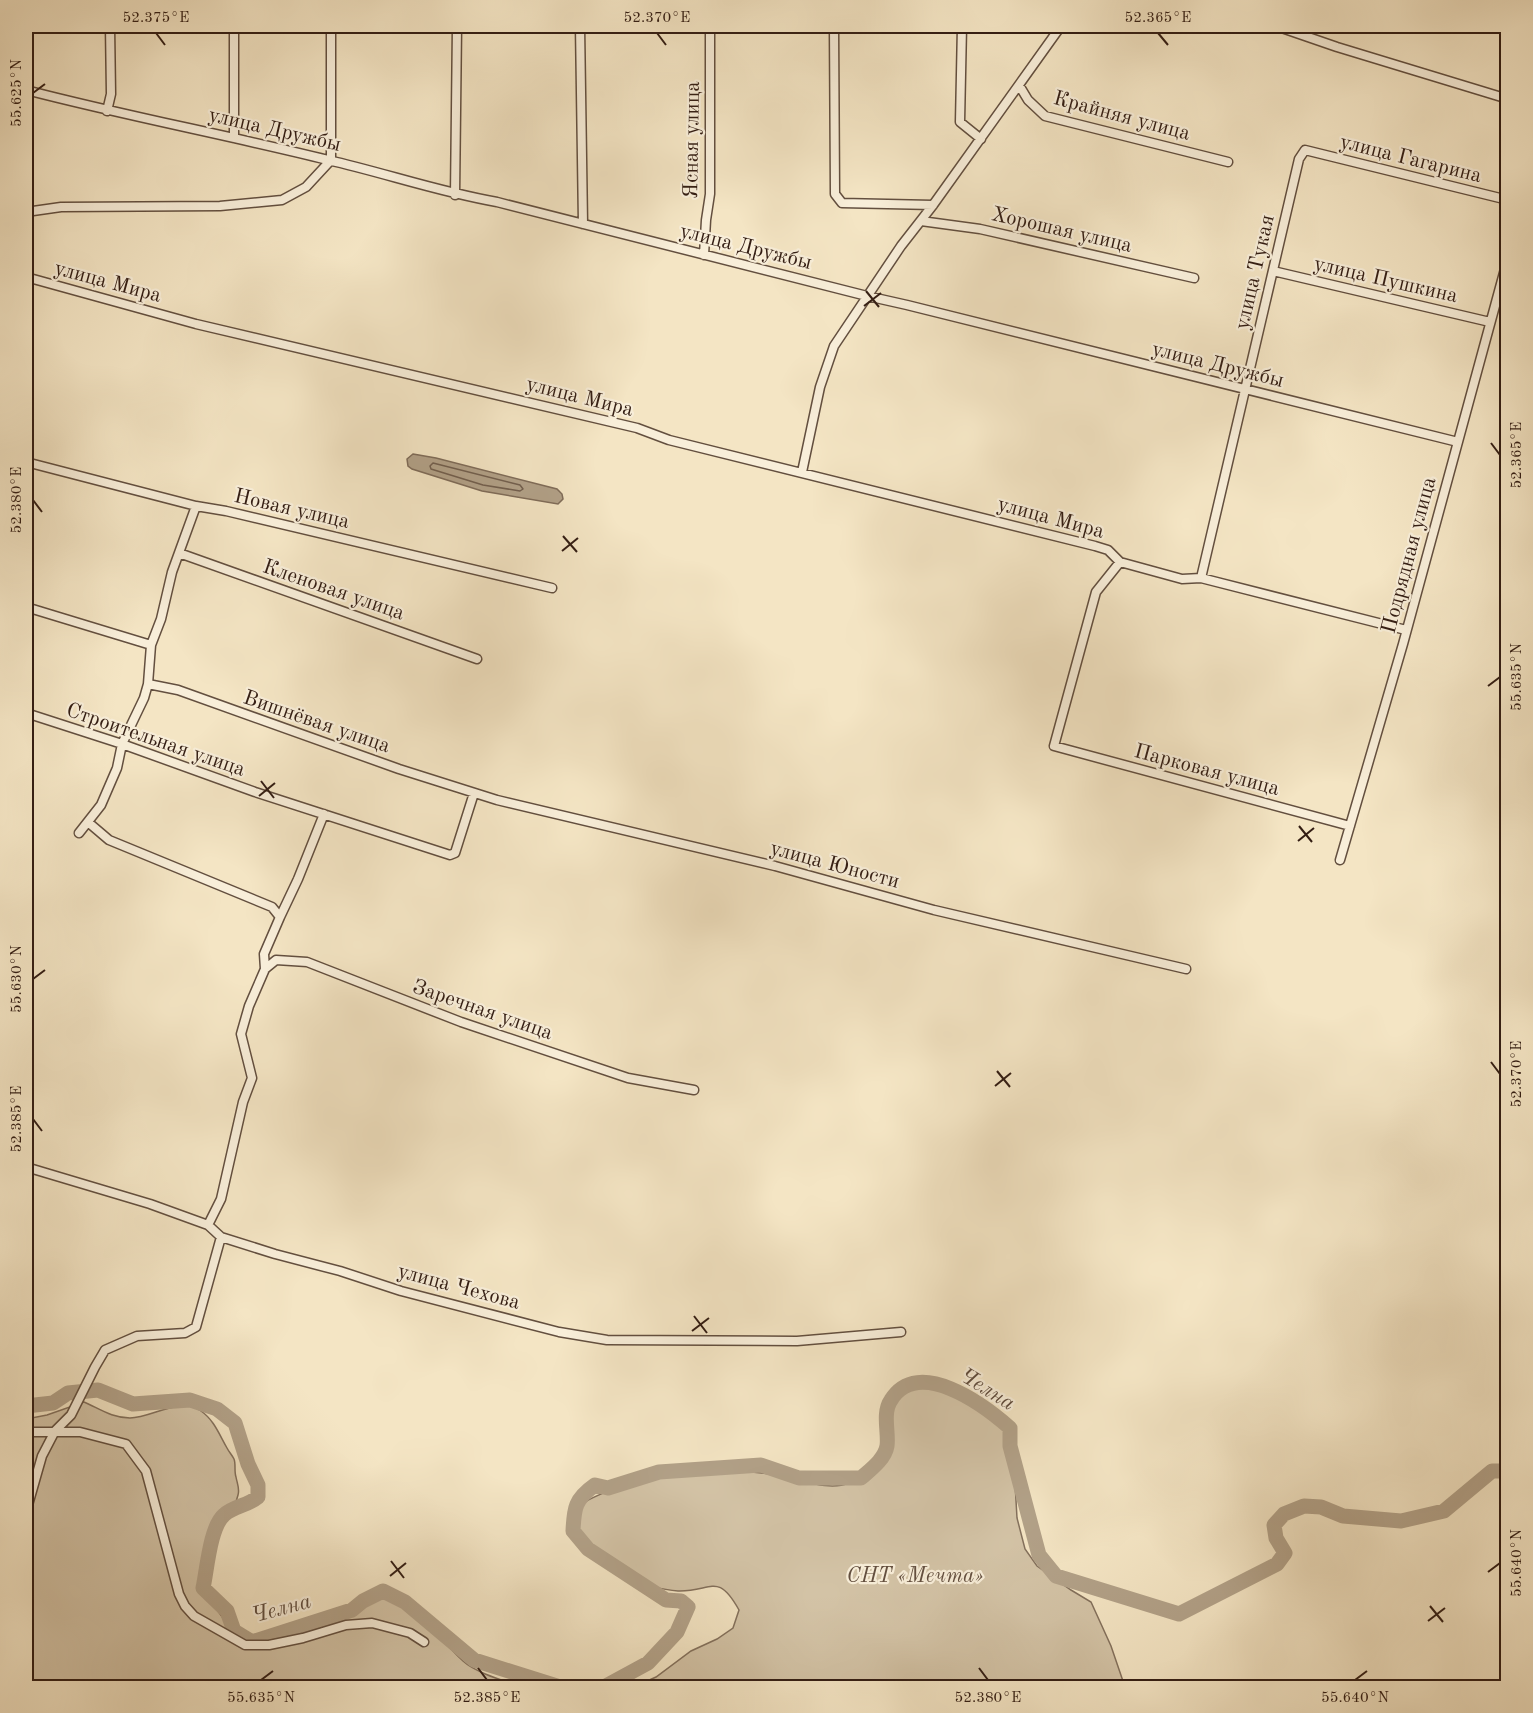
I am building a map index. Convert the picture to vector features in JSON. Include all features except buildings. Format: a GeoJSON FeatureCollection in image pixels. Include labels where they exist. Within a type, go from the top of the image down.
{"type":"FeatureCollection","features":[{"type":"Feature","properties":{"kind":"street"},"geometry":{"type":"LineString","coordinates":[[108,111],[111,94],[110,26]]}},
{"type":"Feature","properties":{"kind":"street"},"geometry":{"type":"LineString","coordinates":[[234,26],[234,138]]}},
{"type":"Feature","properties":{"kind":"street"},"geometry":{"type":"LineString","coordinates":[[26,212],[61,207],[220,206],[282,200],[306,187],[331,160],[331,26]]}},
{"type":"Feature","properties":{"kind":"street"},"geometry":{"type":"LineString","coordinates":[[455,195],[457,26]]}},
{"type":"Feature","properties":{"kind":"street"},"geometry":{"type":"LineString","coordinates":[[580,26],[583,224]]}},
{"type":"Feature","properties":{"kind":"street","name":"Ясная улица"},"geometry":{"type":"LineString","coordinates":[[704,255],[710,194],[710,26]]}},
{"type":"Feature","properties":{"kind":"street"},"geometry":{"type":"LineString","coordinates":[[834,26],[835,194],[842,203],[933,205]]}},
{"type":"Feature","properties":{"kind":"street"},"geometry":{"type":"LineString","coordinates":[[962,26],[960,122],[981,139]]}},
{"type":"Feature","properties":{"kind":"street"},"geometry":{"type":"LineString","coordinates":[[802,472],[820,387],[834,346],[867,296],[1061,26]]}},
{"type":"Feature","properties":{"kind":"street"},"geometry":{"type":"LineString","coordinates":[[1276,26],[1508,99]]}},
{"type":"Feature","properties":{"kind":"street","name":"Крайняя улица"},"geometry":{"type":"LineString","coordinates":[[1019,85],[1028,100],[1046,116],[1228,162]]}},
{"type":"Feature","properties":{"kind":"street","name":"улица Дружбы"},"geometry":{"type":"LineString","coordinates":[[26,90],[108,111],[331,160],[455,195],[497,202],[1458,442]]}},
{"type":"Feature","properties":{"kind":"street","name":"улица Гагарина"},"geometry":{"type":"LineString","coordinates":[[1305,150],[1508,200]]}},
{"type":"Feature","properties":{"kind":"street","name":"улица Тукая"},"geometry":{"type":"LineString","coordinates":[[1201,578],[1299,159],[1305,150]]}},
{"type":"Feature","properties":{"kind":"street","name":"Хорошая улица"},"geometry":{"type":"LineString","coordinates":[[921,221],[980,229],[1194,278]]}},
{"type":"Feature","properties":{"kind":"street","name":"Подрядная улица"},"geometry":{"type":"LineString","coordinates":[[1340,860],[1407,630],[1508,258]]}},
{"type":"Feature","properties":{"kind":"street","name":"улица Пушкина"},"geometry":{"type":"LineString","coordinates":[[1273,271],[1490,322]]}},
{"type":"Feature","properties":{"kind":"street","name":"улица Мира"},"geometry":{"type":"LineString","coordinates":[[26,277],[196,324],[625,425],[669,440],[1095,546],[1108,550],[1120,562],[1182,579],[1201,578],[1407,630]]}},
{"type":"Feature","properties":{"kind":"street","name":"Новая улица"},"geometry":{"type":"LineString","coordinates":[[26,462],[196,506],[552,588]]}},
{"type":"Feature","properties":{"kind":"street"},"geometry":{"type":"LineString","coordinates":[[79,833],[101,805],[117,768],[122,744],[144,698],[148,684],[151,645],[161,619],[172,572],[196,506]]}},
{"type":"Feature","properties":{"kind":"street","name":"Кленовая улица"},"geometry":{"type":"LineString","coordinates":[[179,553],[477,658]]}},
{"type":"Feature","properties":{"kind":"street","name":"Парковая улица"},"geometry":{"type":"LineString","coordinates":[[1120,562],[1096,592],[1054,746],[1350,826]]}},
{"type":"Feature","properties":{"kind":"street"},"geometry":{"type":"LineString","coordinates":[[26,607],[151,645]]}},
{"type":"Feature","properties":{"kind":"street","name":"Вишнёвая улица"},"geometry":{"type":"LineString","coordinates":[[148,684],[178,690],[474,793]]}},
{"type":"Feature","properties":{"kind":"street","name":"Строительная улица"},"geometry":{"type":"LineString","coordinates":[[26,713],[122,744],[255,792],[453,855],[474,793]]}},
{"type":"Feature","properties":{"kind":"street","name":"улица Юности"},"geometry":{"type":"LineString","coordinates":[[474,793],[775,866],[934,910],[1186,969]]}},
{"type":"Feature","properties":{"kind":"street"},"geometry":{"type":"LineString","coordinates":[[208,1226],[221,1199],[243,1102],[252,1078],[241,1034],[249,1006],[265,969],[264,954],[324,814]]}},
{"type":"Feature","properties":{"kind":"street"},"geometry":{"type":"LineString","coordinates":[[88,823],[109,840],[272,907],[280,917]]}},
{"type":"Feature","properties":{"kind":"street","name":"Заречная улица"},"geometry":{"type":"LineString","coordinates":[[265,969],[276,960],[307,962],[450,1018],[628,1078],[694,1090]]}},
{"type":"Feature","properties":{"kind":"street","name":"улица Чехова"},"geometry":{"type":"LineString","coordinates":[[26,1167],[150,1204],[208,1226],[220,1237],[400,1291],[559,1332],[607,1340],[797,1341],[901,1332]]}},
{"type":"Feature","properties":{"kind":"street"},"geometry":{"type":"LineString","coordinates":[[26,1512],[42,1456],[55,1431],[71,1415],[94,1367],[105,1350],[137,1336],[184,1334],[196,1327],[220,1237]]}},
{"type":"Feature","properties":{"kind":"street"},"geometry":{"type":"LineString","coordinates":[[26,1432],[80,1432],[126,1444],[146,1471],[179,1594],[185,1606],[194,1616],[245,1645],[269,1645],[346,1625],[372,1623],[410,1633],[424,1642]]}},
{"type":"Feature","properties":{"kind":"green space","name":"СНТ «Мечта»"},"geometry":{"type":"Polygon","coordinates":[[[917,1385],[940,1388],[962,1398],[997,1418],[1010,1430],[1005,1439],[1005,1450],[1015,1483],[1017,1518],[1025,1549],[1037,1566],[1091,1602],[1111,1646],[1125,1687],[634,1687],[656,1677],[691,1651],[717,1639],[733,1628],[739,1610],[725,1591],[719,1587],[678,1591],[637,1582],[615,1572],[579,1543],[573,1535],[572,1525],[577,1509],[594,1497],[628,1483],[670,1473],[713,1470],[757,1472],[813,1484],[832,1486],[849,1483],[861,1475],[881,1449],[884,1410],[889,1398],[900,1390],[917,1385]]]}},
{"type":"Feature","properties":{"kind":"green space"},"geometry":{"type":"Polygon","coordinates":[[[84,1402],[124,1418],[139,1417],[175,1407],[193,1407],[206,1415],[213,1423],[234,1459],[239,1490],[234,1506],[218,1530],[208,1563],[208,1580],[212,1596],[218,1611],[228,1624],[242,1633],[259,1638],[386,1595],[409,1605],[419,1613],[463,1661],[475,1669],[522,1687],[26,1688],[26,1419],[47,1415],[84,1402]]]}},
{"type":"Feature","properties":{"kind":"water"},"geometry":{"type":"Polygon","coordinates":[[[413,454],[557,489],[563,499],[558,504],[482,491],[412,469],[408,466],[407,459],[413,454]]]}},
{"type":"Feature","properties":{"kind":"waterway","name":"Челна"},"geometry":{"type":"LineString","coordinates":[[602,1688],[648,1663],[677,1632],[688,1607],[681,1601],[666,1600],[588,1549],[573,1531],[575,1510],[583,1495],[595,1485],[608,1488],[659,1472],[761,1465],[799,1478],[861,1478],[877,1464],[886,1451],[888,1405],[903,1388],[917,1383],[934,1383],[968,1397],[1010,1428],[1010,1446],[1039,1555],[1056,1576],[1179,1614],[1277,1564],[1285,1553],[1276,1538],[1274,1525],[1284,1514],[1304,1506],[1321,1507],[1343,1516],[1401,1521],[1444,1511],[1492,1471],[1508,1471]]}},
{"type":"Feature","properties":{"kind":"waterway","name":"Челна"},"geometry":{"type":"LineString","coordinates":[[26,1406],[53,1403],[68,1393],[98,1390],[133,1404],[190,1400],[217,1409],[235,1423],[248,1464],[258,1485],[258,1497],[228,1512],[219,1521],[212,1539],[203,1588],[227,1611],[234,1631],[252,1642],[352,1610],[363,1601],[383,1591],[405,1602],[474,1660],[563,1688]]}}]}
